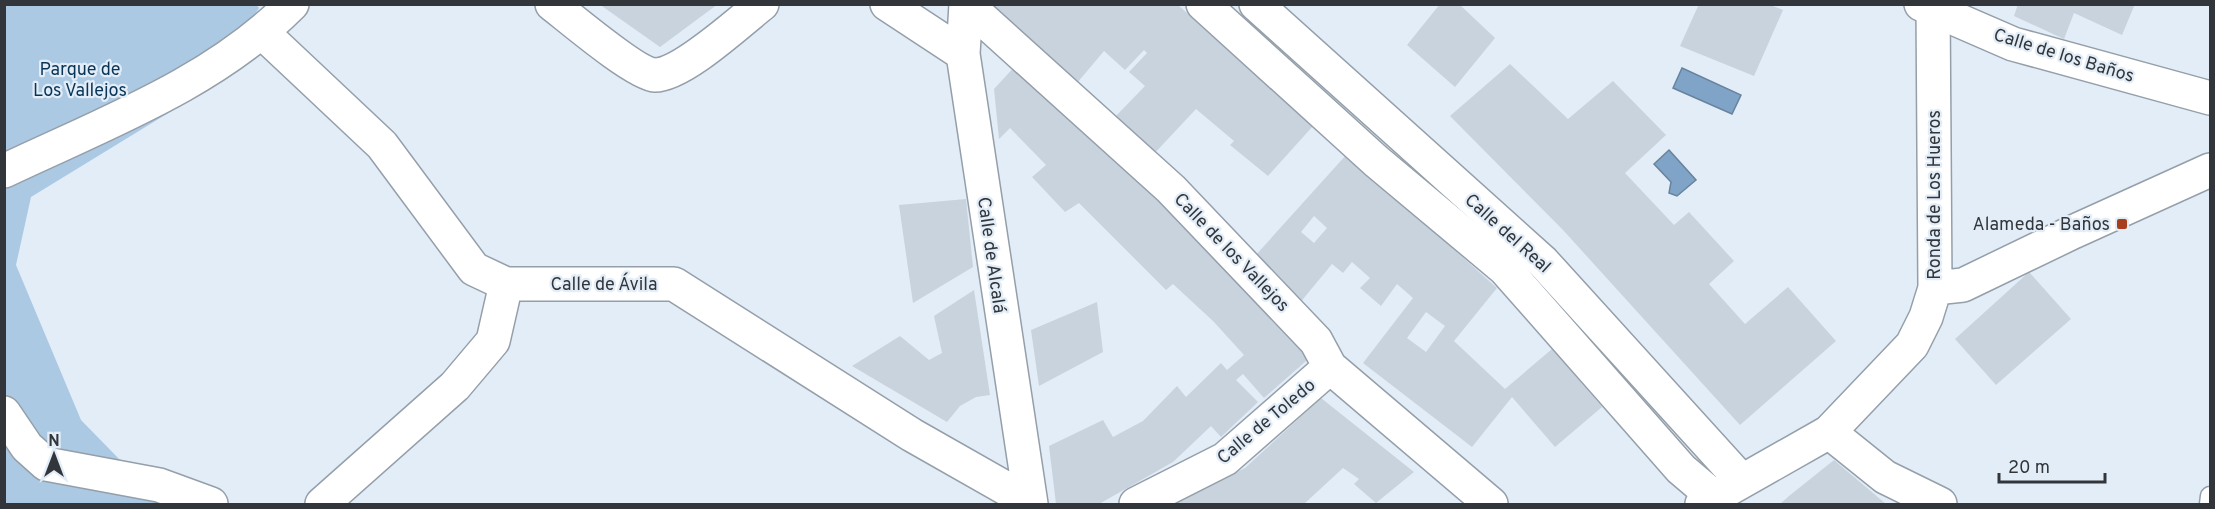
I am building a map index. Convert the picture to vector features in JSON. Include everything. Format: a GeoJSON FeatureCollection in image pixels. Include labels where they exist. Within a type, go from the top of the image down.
{"type":"FeatureCollection","features":[{"type":"Feature","properties":{"kind":"street"},"geometry":{"type":"LineString","coordinates":[[4,171],[188,84],[263,33],[292,4]]}},
{"type":"Feature","properties":{"kind":"street"},"geometry":{"type":"LineString","coordinates":[[552,4],[624,60],[653,75],[676,71],[762,4]]}},
{"type":"Feature","properties":{"kind":"street"},"geometry":{"type":"LineString","coordinates":[[887,4],[963,54]]}},
{"type":"Feature","properties":{"kind":"street","name":"Calle de Alcalá"},"geometry":{"type":"LineString","coordinates":[[966,4],[963,54],[1028,504]]}},
{"type":"Feature","properties":{"kind":"street","name":"Calle de los Vallejos"},"geometry":{"type":"LineString","coordinates":[[966,4],[1171,189],[1316,341],[1330,367],[1491,504]]}},
{"type":"Feature","properties":{"kind":"street"},"geometry":{"type":"LineString","coordinates":[[1203,4],[1376,161],[1505,269],[1712,502]]}},
{"type":"Feature","properties":{"kind":"street","name":"Calle del Real"},"geometry":{"type":"LineString","coordinates":[[1256,4],[1543,262],[1742,481]]}},
{"type":"Feature","properties":{"kind":"street","name":"Ronda de Los Hueros"},"geometry":{"type":"LineString","coordinates":[[1712,502],[1742,481],[1829,432],[1912,345],[1926,317],[1935,288],[1929,6]]}},
{"type":"Feature","properties":{"kind":"street","name":"Calle de los Baños"},"geometry":{"type":"LineString","coordinates":[[1929,6],[2013,44],[2210,98]]}},
{"type":"Feature","properties":{"kind":"street","name":"Calle de Ávila"},"geometry":{"type":"LineString","coordinates":[[263,33],[382,145],[474,269],[506,284],[674,284],[912,435],[1028,504]]}},
{"type":"Feature","properties":{"kind":"street"},"geometry":{"type":"LineString","coordinates":[[1935,288],[1963,285],[2073,232],[2211,170]]}},
{"type":"Feature","properties":{"kind":"street"},"geometry":{"type":"LineString","coordinates":[[322,504],[455,386],[493,341],[506,284]]}},
{"type":"Feature","properties":{"kind":"street","name":"Calle de Toledo"},"geometry":{"type":"LineString","coordinates":[[1136,504],[1226,459],[1330,367]]}},
{"type":"Feature","properties":{"kind":"street"},"geometry":{"type":"LineString","coordinates":[[4,413],[27,447],[46,464],[159,485],[211,504]]}},
{"type":"Feature","properties":{"kind":"street"},"geometry":{"type":"LineString","coordinates":[[1829,432],[1885,477],[1940,504]]}},
{"type":"Feature","properties":{"kind":"lane"},"geometry":{"type":"LineString","coordinates":[[2209,504],[2211,496]]}},
{"type":"Feature","properties":{"kind":"green space","name":"Parque de Los Vallejos"},"geometry":{"type":"Polygon","coordinates":[[[256,4],[259,8],[201,93],[31,197],[16,265],[81,420],[163,504],[5,504],[4,5],[256,4]]]}},
{"type":"Feature","properties":{"kind":"shaded area"},"geometry":{"type":"Polygon","coordinates":[[[1682,68],[1741,95],[1732,114],[1673,88],[1682,68]]]}},
{"type":"Feature","properties":{"kind":"shaded area"},"geometry":{"type":"Polygon","coordinates":[[[1669,150],[1696,180],[1677,196],[1669,193],[1671,182],[1654,164],[1669,150]]]}},
{"type":"Feature","properties":{"kind":"building"},"geometry":{"type":"Polygon","coordinates":[[[599,4],[718,4],[660,47],[599,4]]]}},
{"type":"Feature","properties":{"kind":"building"},"geometry":{"type":"Polygon","coordinates":[[[992,4],[1177,4],[1313,126],[1268,176],[1230,145],[1234,141],[1196,109],[1152,156],[1114,118],[1145,86],[1129,72],[1147,53],[1144,50],[1125,70],[1104,51],[1077,83],[992,4]]]}},
{"type":"Feature","properties":{"kind":"building"},"geometry":{"type":"Polygon","coordinates":[[[1440,4],[1459,4],[1495,38],[1455,87],[1407,45],[1440,4]]]}},
{"type":"Feature","properties":{"kind":"building"},"geometry":{"type":"Polygon","coordinates":[[[1699,4],[1768,4],[1783,10],[1754,76],[1680,46],[1699,4]]]}},
{"type":"Feature","properties":{"kind":"building"},"geometry":{"type":"Polygon","coordinates":[[[2018,4],[2135,4],[2122,35],[2074,13],[2064,39],[2014,16],[2018,4]]]}},
{"type":"Feature","properties":{"kind":"building"},"geometry":{"type":"Polygon","coordinates":[[[1017,64],[1161,200],[1314,354],[1264,398],[1243,374],[1236,380],[1258,402],[1221,437],[1211,426],[1173,462],[1099,504],[1056,504],[1049,446],[1103,420],[1113,437],[1143,421],[1177,386],[1186,397],[1221,363],[1227,370],[1244,355],[1213,321],[1173,284],[1166,290],[1079,203],[1065,212],[1032,177],[1046,165],[1010,128],[999,139],[994,89],[1017,64]]]}},
{"type":"Feature","properties":{"kind":"building"},"geometry":{"type":"Polygon","coordinates":[[[1510,64],[1568,119],[1613,81],[1666,135],[1625,173],[1674,225],[1689,212],[1734,261],[1709,284],[1745,324],[1788,287],[1836,341],[1740,425],[1563,230],[1450,116],[1510,64]]]}},
{"type":"Feature","properties":{"kind":"building"},"geometry":{"type":"Polygon","coordinates":[[[1347,154],[1497,288],[1454,341],[1505,389],[1552,349],[1602,407],[1555,447],[1512,397],[1472,447],[1363,363],[1413,298],[1397,284],[1381,306],[1360,288],[1370,278],[1352,262],[1343,273],[1332,264],[1299,304],[1255,256],[1347,154]],[[1314,216],[1301,232],[1314,243],[1327,228],[1314,216]],[[1426,312],[1407,338],[1426,352],[1445,326],[1426,312]]]}},
{"type":"Feature","properties":{"kind":"building"},"geometry":{"type":"Polygon","coordinates":[[[966,199],[973,267],[913,303],[899,205],[966,199]]]}},
{"type":"Feature","properties":{"kind":"building"},"geometry":{"type":"Polygon","coordinates":[[[2029,272],[2071,319],[1996,385],[1955,339],[2029,272]]]}},
{"type":"Feature","properties":{"kind":"building"},"geometry":{"type":"Polygon","coordinates":[[[974,290],[990,395],[976,397],[960,406],[947,422],[852,366],[900,336],[929,360],[942,353],[934,316],[974,290]]]}},
{"type":"Feature","properties":{"kind":"building"},"geometry":{"type":"Polygon","coordinates":[[[1097,302],[1103,352],[1039,386],[1031,330],[1097,302]]]}},
{"type":"Feature","properties":{"kind":"building"},"geometry":{"type":"Polygon","coordinates":[[[1321,398],[1414,472],[1376,503],[1354,484],[1359,479],[1343,468],[1304,504],[1169,504],[1245,468],[1321,398]]]}},
{"type":"Feature","properties":{"kind":"building"},"geometry":{"type":"Polygon","coordinates":[[[1834,460],[1886,504],[1780,504],[1789,496],[1834,460]]]}},
{"type":"Feature","properties":{"kind":"place","name":"Alameda - Baños"},"geometry":{"type":"Point","coordinates":[2122,224]}}]}
